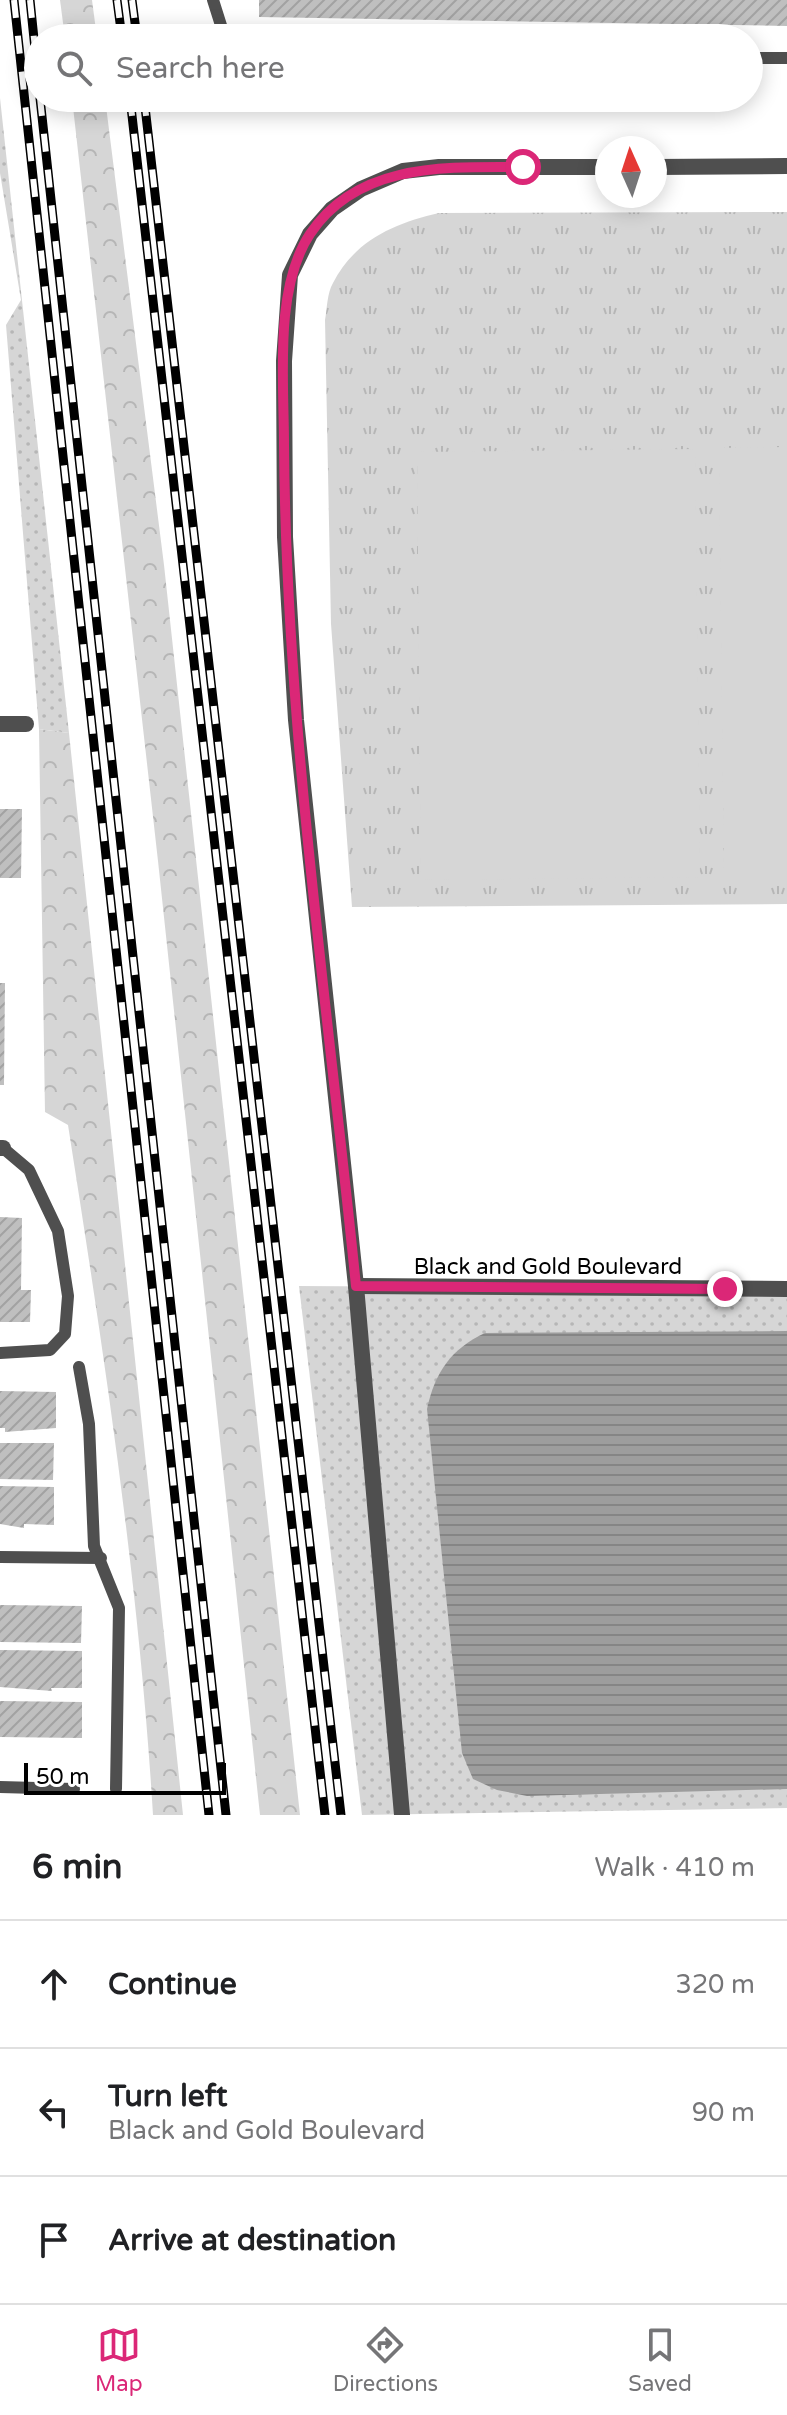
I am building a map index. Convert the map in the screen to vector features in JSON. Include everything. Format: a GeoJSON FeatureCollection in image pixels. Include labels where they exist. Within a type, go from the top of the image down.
{"type":"FeatureCollection","features":[{"type":"Feature","properties":{"kind":"street"},"geometry":{"type":"LineString","coordinates":[[667,167],[787,166]]}},
{"type":"Feature","properties":{"kind":"street"},"geometry":{"type":"LineString","coordinates":[[402,1815],[356,1286],[295,705],[285,537],[284,361],[290,275],[310,234],[332,209],[361,189],[403,171],[439,167],[595,167]]}},
{"type":"Feature","properties":{"kind":"street"},"geometry":{"type":"LineString","coordinates":[[0,724],[26,724]]}},
{"type":"Feature","properties":{"kind":"street","name":"Black and Gold Boulevard"},"geometry":{"type":"LineString","coordinates":[[356,1286],[787,1289]]}},
{"type":"Feature","properties":{"kind":"lane"},"geometry":{"type":"LineString","coordinates":[[213,0],[221,24]]}},
{"type":"Feature","properties":{"kind":"lane"},"geometry":{"type":"LineString","coordinates":[[763,58],[787,58]]}},
{"type":"Feature","properties":{"kind":"lane"},"geometry":{"type":"LineString","coordinates":[[0,1353],[50,1350],[65,1334],[68,1296],[58,1231],[29,1170],[1,1148]]}},
{"type":"Feature","properties":{"kind":"lane"},"geometry":{"type":"LineString","coordinates":[[79,1367],[89,1424],[94,1546],[119,1608],[116,1789]]}},
{"type":"Feature","properties":{"kind":"lane"},"geometry":{"type":"LineString","coordinates":[[0,1557],[101,1558]]}},
{"type":"Feature","properties":{"kind":"lane"},"geometry":{"type":"LineString","coordinates":[[0,1787],[74,1789]]}},
{"type":"Feature","properties":{"kind":"green space"},"geometry":{"type":"Polygon","coordinates":[[[60,0],[92,0],[95,24],[63,24],[60,0]]]}},
{"type":"Feature","properties":{"kind":"green space"},"geometry":{"type":"Polygon","coordinates":[[[0,98],[69,733],[39,729],[6,325],[21,300],[0,173],[0,98]]]}},
{"type":"Feature","properties":{"kind":"green space"},"geometry":{"type":"Polygon","coordinates":[[[74,112],[107,112],[164,565],[300,1815],[260,1815],[158,861],[74,112]]]}},
{"type":"Feature","properties":{"kind":"green space"},"geometry":{"type":"Polygon","coordinates":[[[787,212],[787,904],[352,907],[331,624],[325,320],[330,291],[342,268],[365,245],[392,228],[439,213],[787,212]]]}},
{"type":"Feature","properties":{"kind":"green space"},"geometry":{"type":"Polygon","coordinates":[[[787,447],[787,875],[724,875],[719,448],[787,447]]]}},
{"type":"Feature","properties":{"kind":"green space"},"geometry":{"type":"Polygon","coordinates":[[[695,449],[700,877],[421,880],[417,452],[695,449]]]}},
{"type":"Feature","properties":{"kind":"green space"},"geometry":{"type":"Polygon","coordinates":[[[39,729],[69,733],[183,1815],[153,1815],[129,1555],[68,1125],[45,1112],[39,729]]]}},
{"type":"Feature","properties":{"kind":"green space"},"geometry":{"type":"Polygon","coordinates":[[[299,1286],[787,1289],[787,1808],[362,1815],[299,1286]]]}},
{"type":"Feature","properties":{"kind":"shaded area"},"geometry":{"type":"Polygon","coordinates":[[[787,1331],[787,1789],[527,1796],[497,1790],[473,1779],[462,1753],[427,1409],[446,1363],[463,1346],[485,1333],[787,1331]]]}},
{"type":"Feature","properties":{"kind":"building"},"geometry":{"type":"Polygon","coordinates":[[[259,0],[787,0],[787,26],[259,17],[259,0]]]}},
{"type":"Feature","properties":{"kind":"building"},"geometry":{"type":"Polygon","coordinates":[[[0,809],[22,809],[21,878],[0,878],[0,809]]]}},
{"type":"Feature","properties":{"kind":"building"},"geometry":{"type":"Polygon","coordinates":[[[0,983],[5,983],[4,1085],[0,1085],[0,983]]]}},
{"type":"Feature","properties":{"kind":"building"},"geometry":{"type":"Polygon","coordinates":[[[0,1217],[22,1218],[21,1290],[31,1290],[30,1322],[0,1322],[0,1217]]]}},
{"type":"Feature","properties":{"kind":"building"},"geometry":{"type":"Polygon","coordinates":[[[0,1391],[56,1392],[56,1428],[5,1432],[5,1428],[0,1428],[0,1391]]]}},
{"type":"Feature","properties":{"kind":"building"},"geometry":{"type":"Polygon","coordinates":[[[0,1443],[54,1443],[53,1480],[0,1479],[0,1443]]]}},
{"type":"Feature","properties":{"kind":"building"},"geometry":{"type":"Polygon","coordinates":[[[0,1486],[54,1487],[54,1525],[24,1524],[24,1528],[0,1524],[0,1486]]]}},
{"type":"Feature","properties":{"kind":"building"},"geometry":{"type":"Polygon","coordinates":[[[0,1605],[82,1606],[81,1643],[0,1642],[0,1605]]]}},
{"type":"Feature","properties":{"kind":"building"},"geometry":{"type":"Polygon","coordinates":[[[0,1650],[82,1651],[82,1688],[51,1688],[52,1691],[0,1687],[0,1650]]]}},
{"type":"Feature","properties":{"kind":"building"},"geometry":{"type":"Polygon","coordinates":[[[0,1701],[82,1702],[82,1738],[0,1737],[0,1701]]]}},
{"type":"Feature","properties":{"kind":"railway"},"geometry":{"type":"LineString","coordinates":[[14,0],[24,93]]}},
{"type":"Feature","properties":{"kind":"railway"},"geometry":{"type":"LineString","coordinates":[[30,0],[32,24]]}},
{"type":"Feature","properties":{"kind":"railway"},"geometry":{"type":"LineString","coordinates":[[117,0],[120,24]]}},
{"type":"Feature","properties":{"kind":"railway"},"geometry":{"type":"LineString","coordinates":[[132,0],[135,24]]}},
{"type":"Feature","properties":{"kind":"railway"},"geometry":{"type":"LineString","coordinates":[[26,112],[209,1815]]}},
{"type":"Feature","properties":{"kind":"railway"},"geometry":{"type":"LineString","coordinates":[[42,112],[226,1815]]}},
{"type":"Feature","properties":{"kind":"railway"},"geometry":{"type":"LineString","coordinates":[[132,112],[325,1815]]}},
{"type":"Feature","properties":{"kind":"railway"},"geometry":{"type":"LineString","coordinates":[[146,112],[341,1815]]}},
{"type":"Feature","properties":{"kind":"route"},"geometry":{"type":"LineString","coordinates":[[523,167],[439,167],[403,171],[361,189],[332,209],[310,234],[290,275],[284,361],[285,537],[296,720],[356,1286],[725,1289]]}}]}
